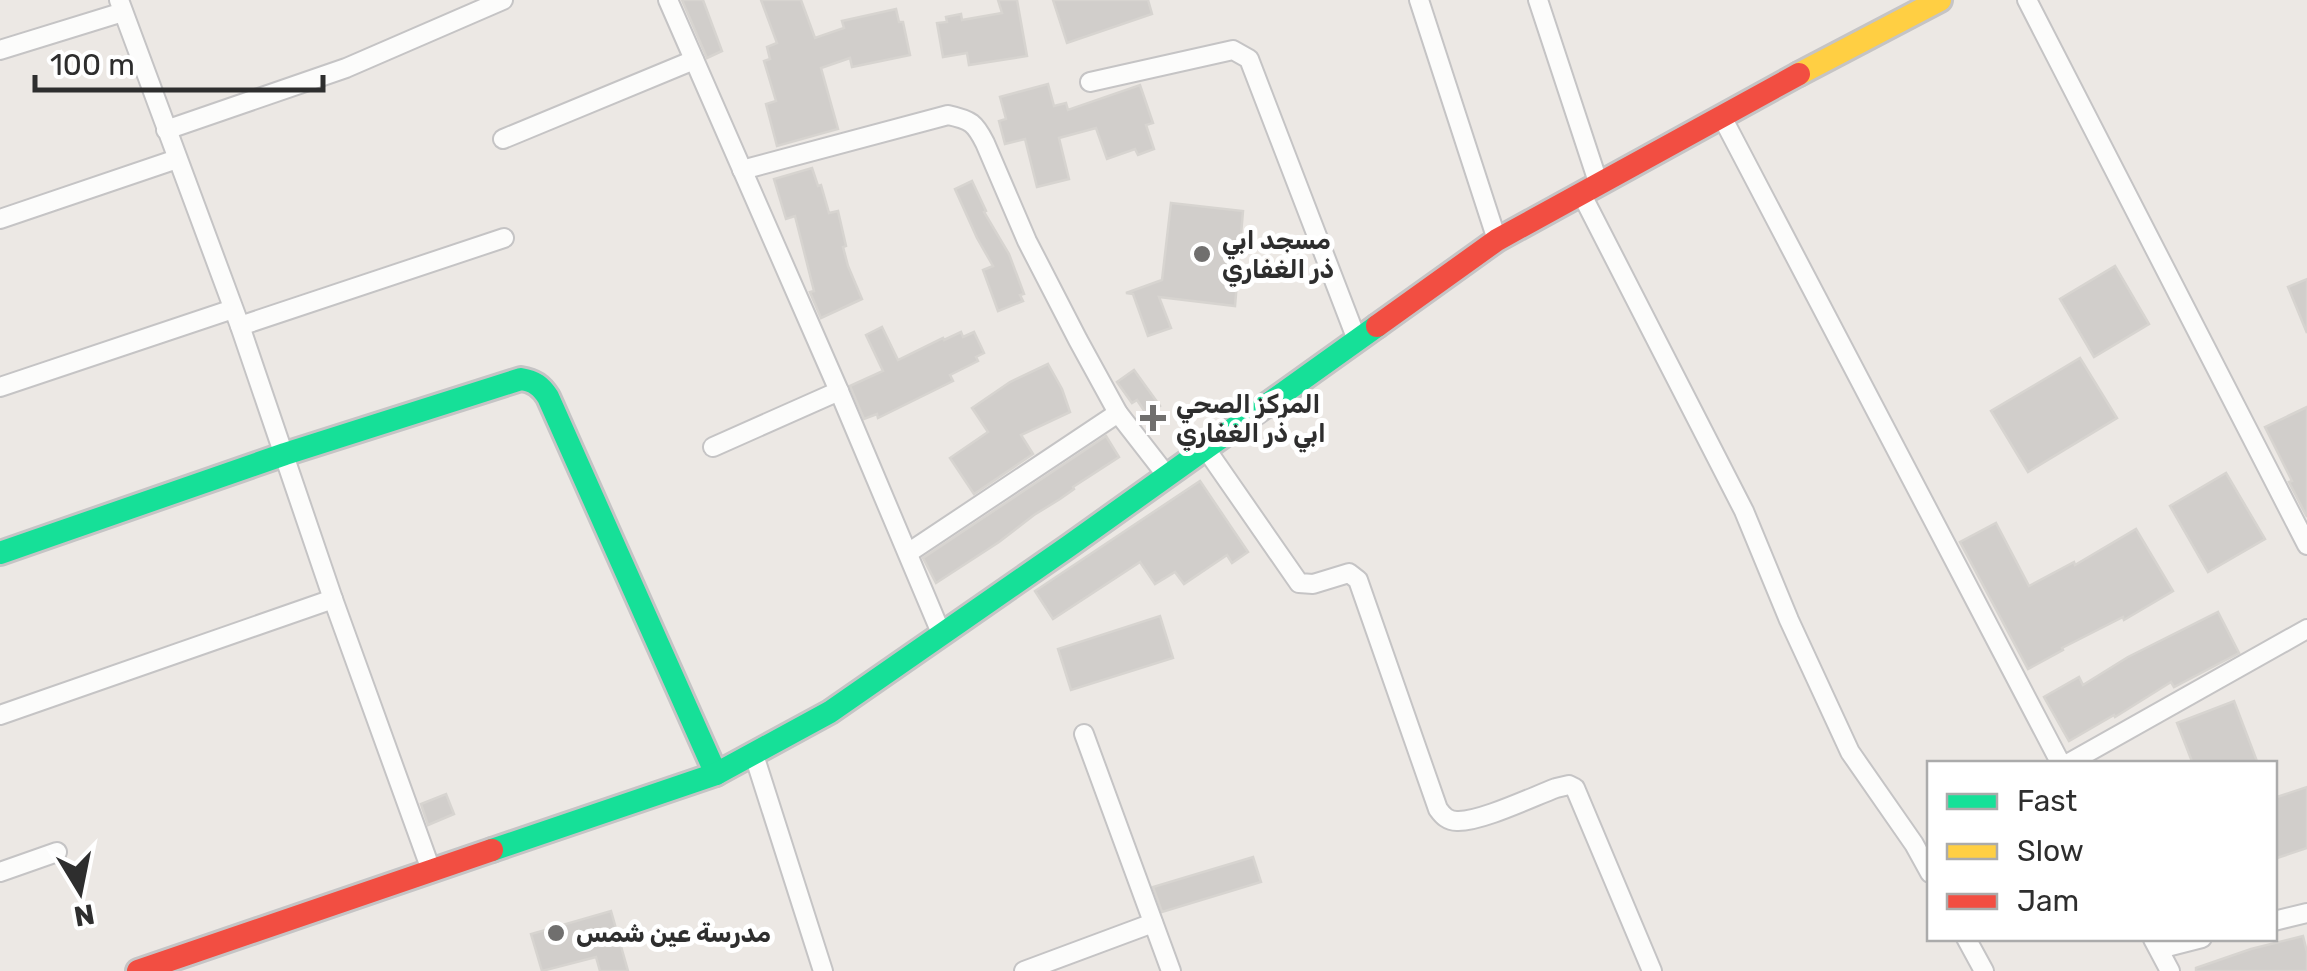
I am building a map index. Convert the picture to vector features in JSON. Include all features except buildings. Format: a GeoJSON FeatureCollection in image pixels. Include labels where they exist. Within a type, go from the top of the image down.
{"type":"FeatureCollection","features":[{"type":"Feature","properties":{"kind":"street"},"geometry":{"type":"LineString","coordinates":[[166,130],[346,68],[503,0]]}},
{"type":"Feature","properties":{"kind":"street"},"geometry":{"type":"LineString","coordinates":[[668,0],[941,633]]}},
{"type":"Feature","properties":{"kind":"street"},"geometry":{"type":"LineString","coordinates":[[1419,0],[1497,240]]}},
{"type":"Feature","properties":{"kind":"street"},"geometry":{"type":"LineString","coordinates":[[1538,0],[1590,190],[1744,511],[1788,620],[1850,752],[1927,868]]}},
{"type":"Feature","properties":{"kind":"street"},"geometry":{"type":"LineString","coordinates":[[138,971],[716,774],[754,755],[830,712],[1497,240],[1721,115],[1940,0]]}},
{"type":"Feature","properties":{"kind":"street"},"geometry":{"type":"LineString","coordinates":[[2027,0],[2306,540]]}},
{"type":"Feature","properties":{"kind":"street"},"geometry":{"type":"LineString","coordinates":[[0,50],[121,6],[237,318],[431,870]]}},
{"type":"Feature","properties":{"kind":"street"},"geometry":{"type":"LineString","coordinates":[[1090,82],[1233,50],[1249,59],[1357,340]]}},
{"type":"Feature","properties":{"kind":"street"},"geometry":{"type":"LineString","coordinates":[[504,139],[694,60]]}},
{"type":"Feature","properties":{"kind":"street"},"geometry":{"type":"LineString","coordinates":[[742,170],[948,115],[967,119],[977,128],[1027,240],[1118,414],[1167,476]]}},
{"type":"Feature","properties":{"kind":"street"},"geometry":{"type":"LineString","coordinates":[[1721,115],[2062,761]]}},
{"type":"Feature","properties":{"kind":"street"},"geometry":{"type":"LineString","coordinates":[[0,218],[177,159]]}},
{"type":"Feature","properties":{"kind":"street"},"geometry":{"type":"LineString","coordinates":[[0,387],[504,238]]}},
{"type":"Feature","properties":{"kind":"street"},"geometry":{"type":"LineString","coordinates":[[0,553],[285,454],[521,379],[533,380],[542,386],[716,774]]}},
{"type":"Feature","properties":{"kind":"street"},"geometry":{"type":"LineString","coordinates":[[713,447],[839,391]]}},
{"type":"Feature","properties":{"kind":"street"},"geometry":{"type":"LineString","coordinates":[[908,553],[1118,414]]}},
{"type":"Feature","properties":{"kind":"street"},"geometry":{"type":"LineString","coordinates":[[1206,449],[1299,583],[1313,584],[1349,573],[1358,580],[1438,809],[1446,818],[1459,821],[1479,817],[1556,788],[1575,788],[1652,971]]}},
{"type":"Feature","properties":{"kind":"street"},"geometry":{"type":"LineString","coordinates":[[0,715],[333,599]]}},
{"type":"Feature","properties":{"kind":"street"},"geometry":{"type":"LineString","coordinates":[[2069,761],[2307,629]]}},
{"type":"Feature","properties":{"kind":"street"},"geometry":{"type":"LineString","coordinates":[[1084,734],[1170,971]]}},
{"type":"Feature","properties":{"kind":"street"},"geometry":{"type":"LineString","coordinates":[[754,755],[822,971]]}},
{"type":"Feature","properties":{"kind":"street"},"geometry":{"type":"LineString","coordinates":[[0,872],[57,852]]}},
{"type":"Feature","properties":{"kind":"street"},"geometry":{"type":"LineString","coordinates":[[2277,920],[2307,913]]}},
{"type":"Feature","properties":{"kind":"street"},"geometry":{"type":"LineString","coordinates":[[1024,971],[1153,923]]}},
{"type":"Feature","properties":{"kind":"street"},"geometry":{"type":"LineString","coordinates":[[1968,941],[1984,971]]}},
{"type":"Feature","properties":{"kind":"street"},"geometry":{"type":"LineString","coordinates":[[2156,944],[2170,971]]}},
{"type":"Feature","properties":{"kind":"traffic: fast"},"geometry":{"type":"LineString","coordinates":[[492,850],[716,774],[830,712],[1377,326]]}},
{"type":"Feature","properties":{"kind":"traffic: fast"},"geometry":{"type":"LineString","coordinates":[[0,553],[285,454],[521,379],[530,381],[548,397],[716,774]]}},
{"type":"Feature","properties":{"kind":"traffic: slow"},"geometry":{"type":"LineString","coordinates":[[1799,74],[1940,0]]}},
{"type":"Feature","properties":{"kind":"traffic: jam"},"geometry":{"type":"LineString","coordinates":[[1377,326],[1497,240],[1799,74]]}},
{"type":"Feature","properties":{"kind":"traffic: jam"},"geometry":{"type":"LineString","coordinates":[[138,971],[492,850]]}},
{"type":"Feature","properties":{"kind":"place","name":"مسجد ابي ذر الغفاري"},"geometry":{"type":"Point","coordinates":[1202,254]}},
{"type":"Feature","properties":{"kind":"place","name":"المركز الصحي ابي ذر الغفاري"},"geometry":{"type":"Point","coordinates":[1153,418]}},
{"type":"Feature","properties":{"kind":"place","name":"مدرسة عين شمس"},"geometry":{"type":"Point","coordinates":[556,933]}}]}
